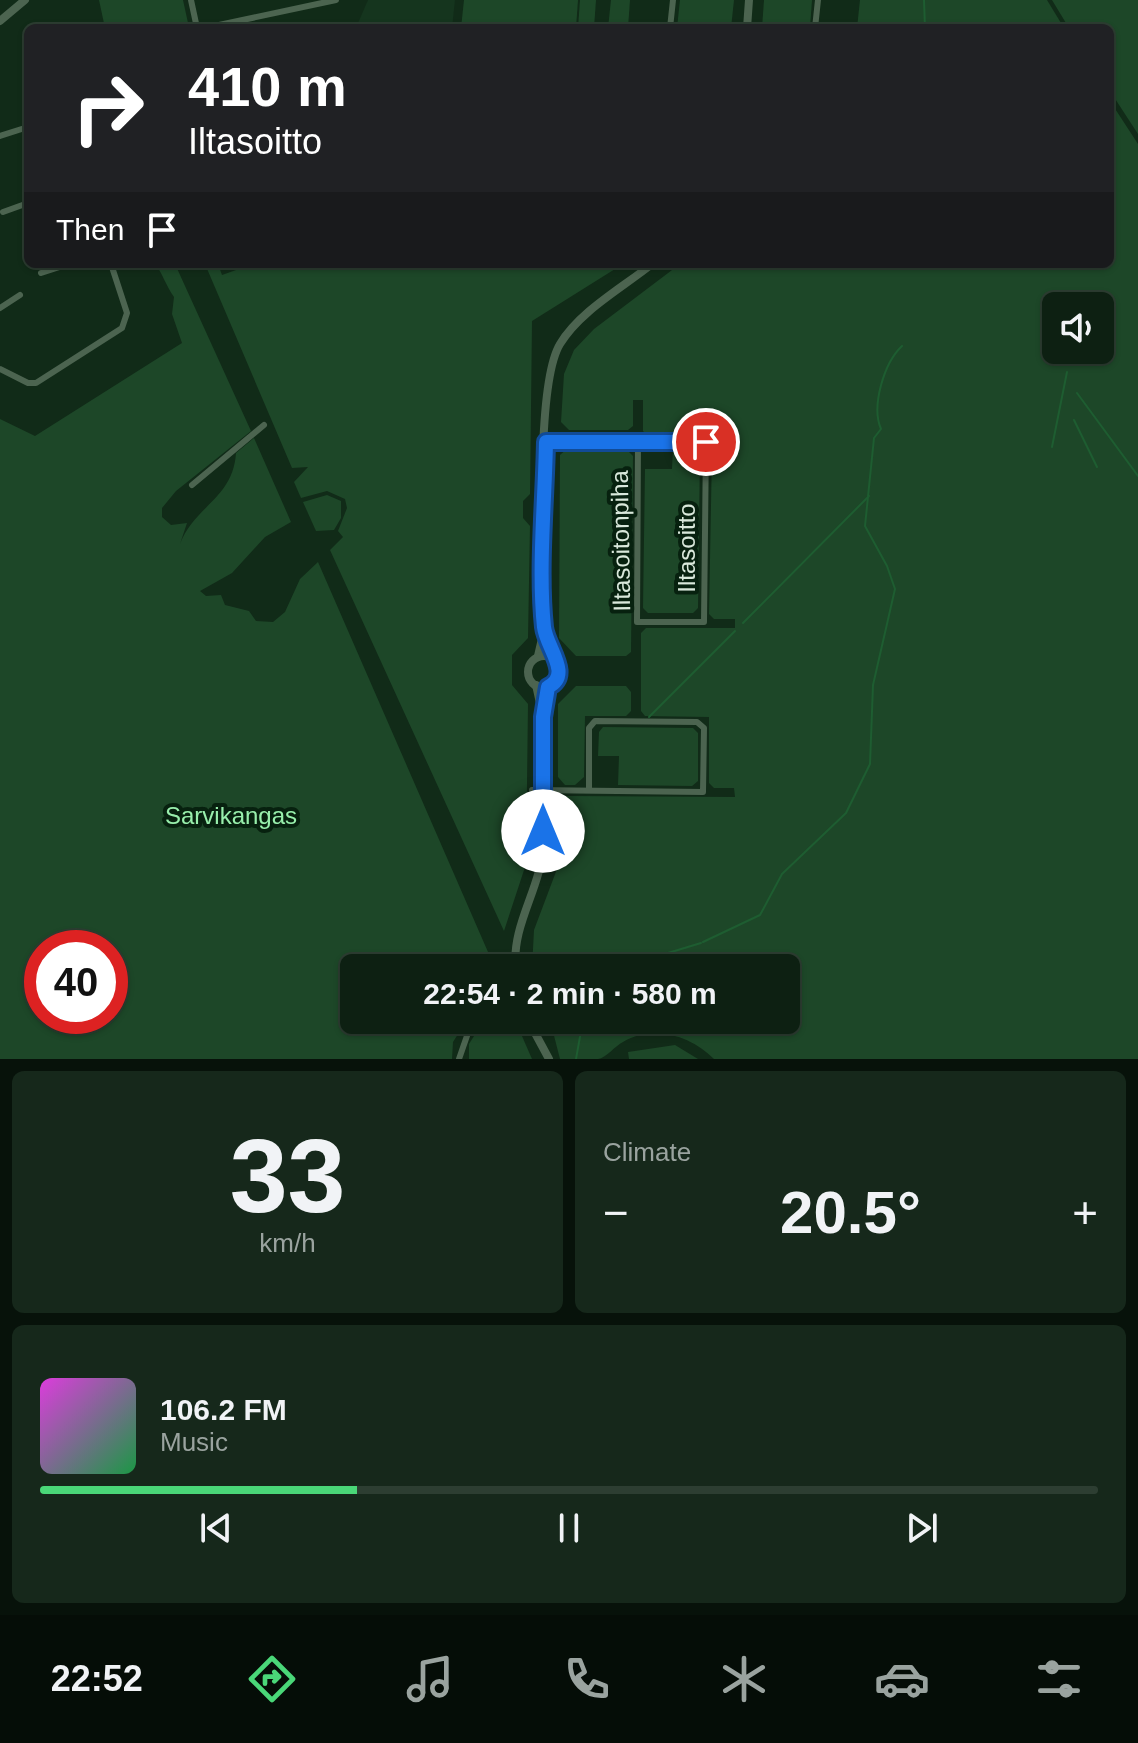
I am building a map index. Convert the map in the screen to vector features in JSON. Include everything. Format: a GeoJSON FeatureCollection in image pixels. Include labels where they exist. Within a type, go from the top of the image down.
{"type":"FeatureCollection","features":[{"type":"Feature","properties":{"kind":"street"},"geometry":{"type":"LineString","coordinates":[[0,21],[25,0]]}},
{"type":"Feature","properties":{"kind":"street"},"geometry":{"type":"LineString","coordinates":[[191,0],[196,24]]}},
{"type":"Feature","properties":{"kind":"street"},"geometry":{"type":"LineString","coordinates":[[241,24],[336,0]]}},
{"type":"Feature","properties":{"kind":"street"},"geometry":{"type":"LineString","coordinates":[[670,24],[673,0]]}},
{"type":"Feature","properties":{"kind":"street"},"geometry":{"type":"LineString","coordinates":[[747,24],[749,0]]}},
{"type":"Feature","properties":{"kind":"street"},"geometry":{"type":"LineString","coordinates":[[815,24],[818,0]]}},
{"type":"Feature","properties":{"kind":"street"},"geometry":{"type":"LineString","coordinates":[[0,136],[24,128]]}},
{"type":"Feature","properties":{"kind":"street"},"geometry":{"type":"LineString","coordinates":[[3,212],[24,204]]}},
{"type":"Feature","properties":{"kind":"street"},"geometry":{"type":"LineString","coordinates":[[41,273],[57,268]]}},
{"type":"Feature","properties":{"kind":"street"},"geometry":{"type":"LineString","coordinates":[[0,369],[28,383],[36,383],[122,328],[127,313],[112,268]]}},
{"type":"Feature","properties":{"kind":"street"},"geometry":{"type":"LineString","coordinates":[[543,717],[536,685],[528,670],[538,656],[544,630],[547,380],[559,347],[581,320],[647,268]]}},
{"type":"Feature","properties":{"kind":"street"},"geometry":{"type":"LineString","coordinates":[[0,308],[20,295]]}},
{"type":"Feature","properties":{"kind":"street"},"geometry":{"type":"LineString","coordinates":[[192,485],[264,425]]}},
{"type":"Feature","properties":{"kind":"street","name":"Iltasoitto"},"geometry":{"type":"LineString","coordinates":[[546,442],[706,442],[704,622]]}},
{"type":"Feature","properties":{"kind":"street","name":"Iltasoitonpiha"},"geometry":{"type":"LineString","coordinates":[[638,443],[637,622],[704,622]]}},
{"type":"Feature","properties":{"kind":"street"},"geometry":{"type":"LineString","coordinates":[[516,954],[517,938],[540,872],[543,717],[548,687],[559,676],[544,630]]}},
{"type":"Feature","properties":{"kind":"street"},"geometry":{"type":"LineString","coordinates":[[538,656],[555,660]]}},
{"type":"Feature","properties":{"kind":"street"},"geometry":{"type":"LineString","coordinates":[[536,685],[548,687]]}},
{"type":"Feature","properties":{"kind":"street"},"geometry":{"type":"LineString","coordinates":[[532,790],[703,792],[701,724],[595,721],[589,728],[589,790]]}},
{"type":"Feature","properties":{"kind":"street"},"geometry":{"type":"LineString","coordinates":[[459,1059],[468,1034]]}},
{"type":"Feature","properties":{"kind":"street"},"geometry":{"type":"LineString","coordinates":[[534,1034],[549,1059]]}},
{"type":"Feature","properties":{"kind":"shaded area"},"geometry":{"type":"Polygon","coordinates":[[[368,0],[455,0],[452,24],[358,23],[368,0]]]}},
{"type":"Feature","properties":{"kind":"green space"},"geometry":{"type":"Polygon","coordinates":[[[99,0],[183,0],[188,23],[186,24],[104,24],[99,0]]]}},
{"type":"Feature","properties":{"kind":"green space"},"geometry":{"type":"Polygon","coordinates":[[[464,0],[578,0],[576,24],[461,24],[464,0]]]}},
{"type":"Feature","properties":{"kind":"green space"},"geometry":{"type":"Polygon","coordinates":[[[580,0],[596,0],[594,24],[578,24],[580,0]]]}},
{"type":"Feature","properties":{"kind":"green space"},"geometry":{"type":"Polygon","coordinates":[[[611,0],[630,0],[628,24],[608,24],[611,0]]]}},
{"type":"Feature","properties":{"kind":"green space"},"geometry":{"type":"Polygon","coordinates":[[[680,0],[734,0],[731,24],[677,24],[680,0]]]}},
{"type":"Feature","properties":{"kind":"green space"},"geometry":{"type":"Polygon","coordinates":[[[764,0],[812,0],[810,24],[762,24],[764,0]]]}},
{"type":"Feature","properties":{"kind":"green space"},"geometry":{"type":"Polygon","coordinates":[[[860,0],[1047,0],[1062,24],[857,24],[860,0]]]}},
{"type":"Feature","properties":{"kind":"green space"},"geometry":{"type":"Polygon","coordinates":[[[1052,0],[1138,0],[1138,134],[1114,97],[1114,24],[1067,24],[1052,0]]]}},
{"type":"Feature","properties":{"kind":"green space"},"geometry":{"type":"Polygon","coordinates":[[[1114,107],[1138,144],[1138,1059],[714,1059],[694,1044],[666,1034],[800,1034],[800,954],[533,954],[534,930],[557,869],[557,804],[565,796],[735,797],[734,788],[714,788],[709,783],[709,717],[645,716],[641,711],[641,633],[646,628],[735,628],[735,619],[714,619],[709,614],[712,451],[716,447],[730,447],[730,438],[649,437],[643,431],[643,400],[633,400],[633,426],[628,430],[569,430],[561,422],[564,374],[574,350],[594,329],[675,268],[1114,268],[1114,107]]]}},
{"type":"Feature","properties":{"kind":"green space","name":"Sarvikangas"},"geometry":{"type":"Polygon","coordinates":[[[157,268],[177,268],[251,431],[176,491],[162,508],[162,517],[171,525],[187,523],[180,544],[194,520],[228,481],[236,453],[254,438],[291,522],[265,537],[232,573],[200,591],[206,596],[221,595],[225,605],[249,611],[256,621],[273,622],[285,612],[300,579],[318,562],[489,954],[340,954],[340,1034],[458,1034],[453,1042],[452,1059],[0,1059],[0,419],[35,436],[182,343],[172,314],[174,297],[157,268]]]}},
{"type":"Feature","properties":{"kind":"green space"},"geometry":{"type":"Polygon","coordinates":[[[207,268],[219,268],[222,275],[242,268],[617,268],[532,321],[530,494],[523,501],[523,518],[530,526],[528,638],[512,655],[512,685],[528,704],[526,864],[504,931],[330,550],[343,537],[338,531],[347,508],[345,499],[327,491],[301,498],[294,482],[308,467],[292,468],[207,268]]]}},
{"type":"Feature","properties":{"kind":"green space"},"geometry":{"type":"Polygon","coordinates":[[[568,448],[625,448],[633,456],[631,652],[626,656],[576,656],[559,638],[560,455],[568,448]]]}},
{"type":"Feature","properties":{"kind":"green space"},"geometry":{"type":"Polygon","coordinates":[[[673,448],[694,449],[700,454],[698,608],[693,613],[648,613],[643,608],[645,469],[672,469],[673,448]]]}},
{"type":"Feature","properties":{"kind":"green space"},"geometry":{"type":"Polygon","coordinates":[[[327,495],[341,501],[341,518],[334,530],[316,531],[303,502],[327,495]]]}},
{"type":"Feature","properties":{"kind":"green space"},"geometry":{"type":"Polygon","coordinates":[[[576,686],[626,686],[631,692],[631,711],[626,716],[585,716],[584,777],[575,785],[565,785],[558,777],[558,704],[576,686]]]}},
{"type":"Feature","properties":{"kind":"green space"},"geometry":{"type":"Polygon","coordinates":[[[603,727],[693,728],[698,733],[698,781],[692,786],[618,785],[619,756],[598,756],[599,732],[603,727]]]}},
{"type":"Feature","properties":{"kind":"green space"},"geometry":{"type":"Polygon","coordinates":[[[475,1034],[521,1034],[532,1059],[469,1059],[469,1044],[475,1034]]]}},
{"type":"Feature","properties":{"kind":"green space"},"geometry":{"type":"Polygon","coordinates":[[[554,1034],[647,1034],[620,1044],[598,1059],[560,1059],[554,1034]]]}},
{"type":"Feature","properties":{"kind":"green space"},"geometry":{"type":"Polygon","coordinates":[[[675,1045],[698,1059],[629,1059],[628,1052],[675,1045]]]}},
{"type":"Feature","properties":{"kind":"waterway"},"geometry":{"type":"LineString","coordinates":[[924,0],[925,24]]}},
{"type":"Feature","properties":{"kind":"waterway"},"geometry":{"type":"LineString","coordinates":[[703,942],[760,915],[782,874],[846,813],[870,764],[873,685],[895,589],[887,566],[865,526],[874,438],[881,429],[878,420],[881,385],[890,363],[902,346]]}},
{"type":"Feature","properties":{"kind":"waterway"},"geometry":{"type":"LineString","coordinates":[[1052,447],[1067,372]]}},
{"type":"Feature","properties":{"kind":"waterway"},"geometry":{"type":"LineString","coordinates":[[1077,393],[1138,476]]}},
{"type":"Feature","properties":{"kind":"waterway"},"geometry":{"type":"LineString","coordinates":[[1074,420],[1097,467]]}},
{"type":"Feature","properties":{"kind":"waterway"},"geometry":{"type":"LineString","coordinates":[[743,623],[869,496]]}},
{"type":"Feature","properties":{"kind":"waterway"},"geometry":{"type":"LineString","coordinates":[[649,717],[735,631]]}},
{"type":"Feature","properties":{"kind":"waterway"},"geometry":{"type":"LineString","coordinates":[[665,954],[701,943]]}},
{"type":"Feature","properties":{"kind":"waterway"},"geometry":{"type":"LineString","coordinates":[[576,1059],[580,1034]]}},
{"type":"Feature","properties":{"kind":"route"},"geometry":{"type":"LineString","coordinates":[[543,831],[543,717],[548,687],[557,681],[560,670],[544,630],[546,442],[706,442]]}}]}
